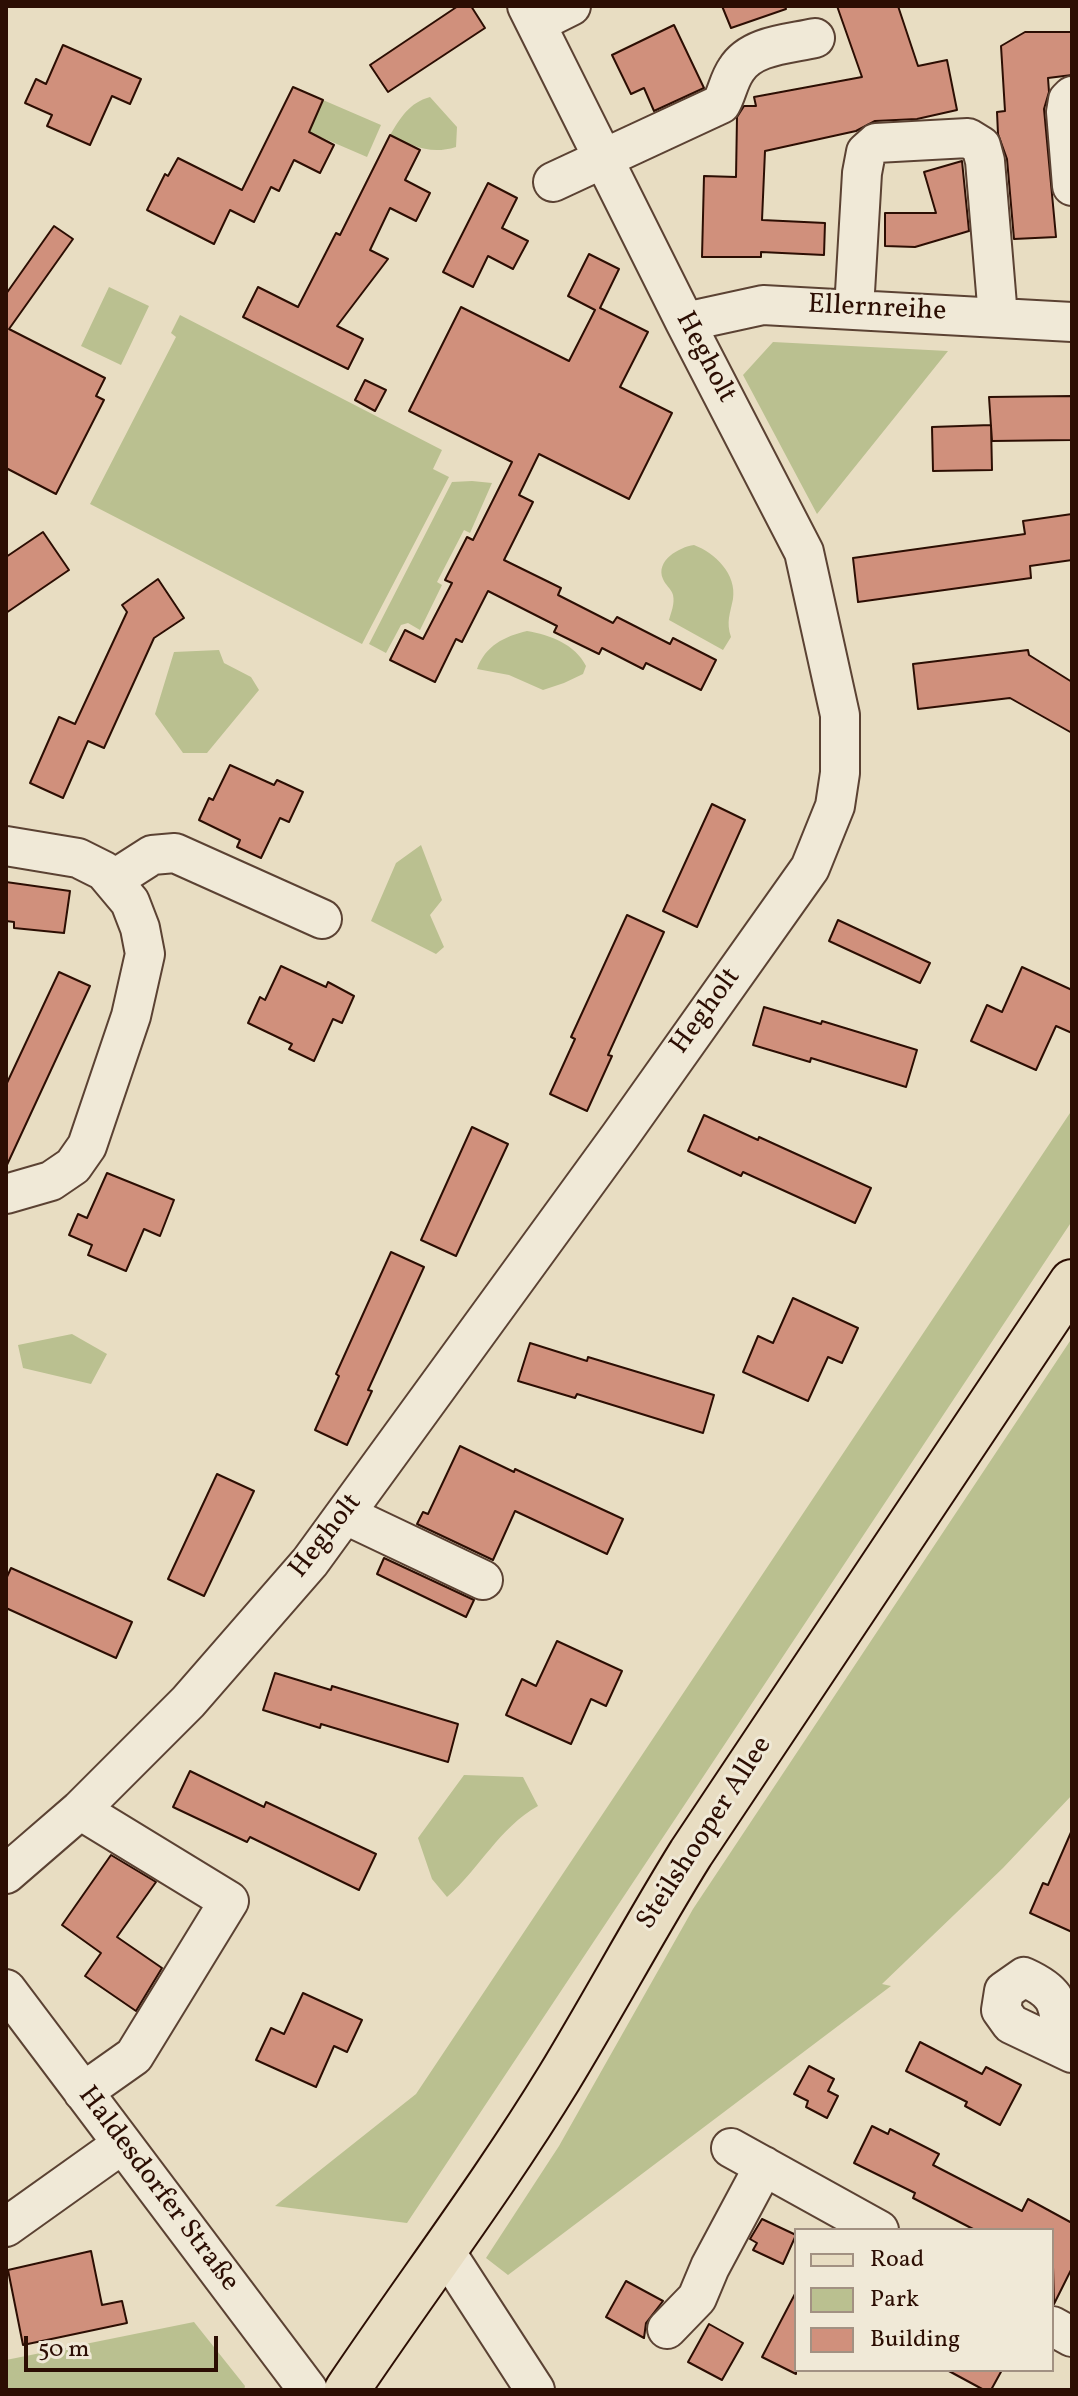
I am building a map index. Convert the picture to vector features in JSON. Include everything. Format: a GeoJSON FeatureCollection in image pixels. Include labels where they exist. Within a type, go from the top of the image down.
{"type":"FeatureCollection","features":[{"type":"Feature","properties":{"kind":"main road","name":"Steilshooper Allee"},"geometry":{"type":"LineString","coordinates":[[347,2390],[445,2251],[559,2079],[641,1933],[691,1853],[1072,1282]]}},
{"type":"Feature","properties":{"kind":"street"},"geometry":{"type":"LineString","coordinates":[[532,14],[571,6]]}},
{"type":"Feature","properties":{"kind":"street","name":"Hegholt"},"geometry":{"type":"LineString","coordinates":[[6,1874],[80,1810],[188,1702],[310,1562],[810,868],[835,806],[840,773],[840,715],[804,552],[685,322],[532,14]]}},
{"type":"Feature","properties":{"kind":"street"},"geometry":{"type":"LineString","coordinates":[[553,182],[721,104],[729,91],[734,72],[751,53],[815,38]]}},
{"type":"Feature","properties":{"kind":"street"},"geometry":{"type":"LineString","coordinates":[[1072,96],[1066,112],[1072,186]]}},
{"type":"Feature","properties":{"kind":"street"},"geometry":{"type":"LineString","coordinates":[[854,309],[866,152],[876,143],[968,138],[981,146],[985,161],[998,317]]}},
{"type":"Feature","properties":{"kind":"street","name":"Ellernreihe"},"geometry":{"type":"LineString","coordinates":[[685,322],[763,305],[1072,322]]}},
{"type":"Feature","properties":{"kind":"street"},"geometry":{"type":"LineString","coordinates":[[6,846],[78,858],[96,866],[113,880],[136,915],[145,954],[131,1016],[92,1134],[81,1157],[63,1174],[37,1187],[6,1194]]}},
{"type":"Feature","properties":{"kind":"street"},"geometry":{"type":"LineString","coordinates":[[113,880],[152,855],[175,853],[322,919]]}},
{"type":"Feature","properties":{"kind":"street"},"geometry":{"type":"LineString","coordinates":[[346,1515],[483,1580]]}},
{"type":"Feature","properties":{"kind":"street"},"geometry":{"type":"LineString","coordinates":[[80,1810],[229,1901],[134,2056],[83,2092]]}},
{"type":"Feature","properties":{"kind":"street","name":"Haldesdorfer Straße"},"geometry":{"type":"LineString","coordinates":[[6,1989],[308,2390]]}},
{"type":"Feature","properties":{"kind":"street"},"geometry":{"type":"LineString","coordinates":[[6,2227],[121,2145]]}},
{"type":"Feature","properties":{"kind":"street"},"geometry":{"type":"LineString","coordinates":[[731,2148],[875,2228]]}},
{"type":"Feature","properties":{"kind":"street"},"geometry":{"type":"LineString","coordinates":[[667,2329],[697,2298],[710,2267],[764,2166]]}},
{"type":"Feature","properties":{"kind":"street"},"geometry":{"type":"LineString","coordinates":[[445,2251],[535,2390]]}},
{"type":"Feature","properties":{"kind":"street"},"geometry":{"type":"LineString","coordinates":[[1054,2327],[1072,2337]]}},
{"type":"Feature","properties":{"kind":"green space"},"geometry":{"type":"Polygon","coordinates":[[[430,97],[457,127],[456,147],[430,150],[390,135],[411,107],[430,97]]]}},
{"type":"Feature","properties":{"kind":"green space"},"geometry":{"type":"Polygon","coordinates":[[[323,100],[381,125],[367,157],[309,132],[323,100]]]}},
{"type":"Feature","properties":{"kind":"green space"},"geometry":{"type":"Polygon","coordinates":[[[109,287],[149,306],[121,365],[81,346],[109,287]]]}},
{"type":"Feature","properties":{"kind":"green space"},"geometry":{"type":"Polygon","coordinates":[[[180,315],[442,450],[433,469],[449,477],[362,644],[90,504],[176,337],[171,333],[180,315]]]}},
{"type":"Feature","properties":{"kind":"green space"},"geometry":{"type":"Polygon","coordinates":[[[773,342],[948,351],[817,514],[743,375],[773,342]]]}},
{"type":"Feature","properties":{"kind":"green space"},"geometry":{"type":"Polygon","coordinates":[[[452,482],[492,483],[470,533],[464,530],[437,582],[442,585],[420,630],[408,623],[401,625],[386,653],[369,644],[452,482]]]}},
{"type":"Feature","properties":{"kind":"green space"},"geometry":{"type":"Polygon","coordinates":[[[694,545],[717,559],[732,581],[731,637],[723,650],[669,620],[673,598],[663,579],[662,566],[675,552],[694,545]]]}},
{"type":"Feature","properties":{"kind":"green space"},"geometry":{"type":"Polygon","coordinates":[[[527,631],[569,646],[586,666],[583,674],[543,690],[509,675],[477,669],[485,654],[497,643],[527,631]]]}},
{"type":"Feature","properties":{"kind":"green space"},"geometry":{"type":"Polygon","coordinates":[[[219,650],[224,663],[251,677],[259,690],[207,753],[183,753],[155,714],[174,652],[219,650]]]}},
{"type":"Feature","properties":{"kind":"green space"},"geometry":{"type":"Polygon","coordinates":[[[421,845],[442,900],[430,915],[444,947],[436,954],[371,921],[396,863],[421,845]]]}},
{"type":"Feature","properties":{"kind":"green space"},"geometry":{"type":"Polygon","coordinates":[[[1072,1110],[1072,1221],[407,2223],[275,2206],[416,2094],[1072,1110]]]}},
{"type":"Feature","properties":{"kind":"green space"},"geometry":{"type":"Polygon","coordinates":[[[72,1334],[107,1354],[91,1384],[23,1368],[18,1345],[72,1334]]]}},
{"type":"Feature","properties":{"kind":"green space"},"geometry":{"type":"Polygon","coordinates":[[[1072,1338],[1072,1795],[1003,1868],[882,1984],[891,1986],[508,2275],[486,2258],[559,2146],[693,1909],[1072,1338]]]}},
{"type":"Feature","properties":{"kind":"green space"},"geometry":{"type":"Polygon","coordinates":[[[464,1775],[523,1777],[538,1806],[512,1825],[447,1897],[432,1879],[418,1838],[464,1775]]]}},
{"type":"Feature","properties":{"kind":"green space"},"geometry":{"type":"Polygon","coordinates":[[[194,2322],[245,2386],[244,2390],[6,2390],[6,2360],[194,2322]]]}},
{"type":"Feature","properties":{"kind":"building"},"geometry":{"type":"Polygon","coordinates":[[[458,6],[471,6],[485,28],[388,92],[370,65],[458,6]]]}},
{"type":"Feature","properties":{"kind":"building"},"geometry":{"type":"Polygon","coordinates":[[[722,6],[785,6],[786,9],[731,28],[722,6]]]}},
{"type":"Feature","properties":{"kind":"building"},"geometry":{"type":"Polygon","coordinates":[[[837,6],[898,6],[918,66],[947,60],[957,110],[917,119],[875,121],[856,131],[765,151],[762,220],[825,223],[824,255],[761,252],[761,257],[702,257],[704,176],[736,177],[737,117],[744,106],[756,106],[754,97],[862,77],[837,6]]]}},
{"type":"Feature","properties":{"kind":"building"},"geometry":{"type":"Polygon","coordinates":[[[674,25],[704,88],[654,111],[644,88],[631,94],[612,55],[674,25]]]}},
{"type":"Feature","properties":{"kind":"building"},"geometry":{"type":"Polygon","coordinates":[[[1025,32],[1072,32],[1072,75],[1048,78],[1049,92],[1044,109],[1056,237],[1014,239],[1007,159],[998,134],[997,112],[1005,111],[1001,46],[1025,32]]]}},
{"type":"Feature","properties":{"kind":"building"},"geometry":{"type":"Polygon","coordinates":[[[63,45],[141,79],[130,104],[112,96],[90,145],[47,126],[52,115],[25,103],[36,79],[46,84],[63,45]]]}},
{"type":"Feature","properties":{"kind":"building"},"geometry":{"type":"Polygon","coordinates":[[[293,87],[323,100],[309,132],[334,145],[320,173],[294,160],[279,191],[271,187],[254,222],[230,210],[214,244],[147,210],[165,174],[168,176],[178,158],[242,190],[293,87]]]}},
{"type":"Feature","properties":{"kind":"building"},"geometry":{"type":"Polygon","coordinates":[[[390,135],[420,150],[405,180],[430,193],[416,221],[390,208],[370,250],[388,259],[337,326],[363,339],[348,369],[243,317],[258,287],[298,307],[336,233],[340,235],[390,135]]]}},
{"type":"Feature","properties":{"kind":"building"},"geometry":{"type":"Polygon","coordinates":[[[962,161],[969,231],[915,247],[885,246],[885,213],[936,213],[924,172],[962,161]]]}},
{"type":"Feature","properties":{"kind":"building"},"geometry":{"type":"Polygon","coordinates":[[[488,183],[517,198],[502,228],[528,241],[513,269],[488,256],[473,287],[443,272],[488,183]]]}},
{"type":"Feature","properties":{"kind":"building"},"geometry":{"type":"Polygon","coordinates":[[[54,226],[73,239],[9,329],[105,378],[96,396],[104,400],[56,494],[6,468],[6,294],[54,226]]]}},
{"type":"Feature","properties":{"kind":"building"},"geometry":{"type":"Polygon","coordinates":[[[589,254],[619,269],[600,308],[648,332],[620,387],[672,413],[629,499],[539,454],[519,495],[533,502],[504,560],[561,588],[558,595],[613,623],[617,617],[670,644],[673,638],[716,660],[701,690],[646,663],[643,669],[602,648],[599,654],[554,632],[557,626],[488,591],[462,642],[456,639],[435,682],[390,660],[405,630],[423,639],[452,583],[445,580],[467,537],[473,540],[512,462],[409,411],[461,307],[569,361],[595,310],[568,296],[589,254]]]}},
{"type":"Feature","properties":{"kind":"building"},"geometry":{"type":"Polygon","coordinates":[[[365,380],[386,390],[375,411],[355,400],[365,380]]]}},
{"type":"Feature","properties":{"kind":"building"},"geometry":{"type":"Polygon","coordinates":[[[1072,396],[1072,440],[992,441],[989,397],[1072,396]]]}},
{"type":"Feature","properties":{"kind":"building"},"geometry":{"type":"Polygon","coordinates":[[[991,425],[992,470],[933,471],[932,427],[991,425]]]}},
{"type":"Feature","properties":{"kind":"building"},"geometry":{"type":"Polygon","coordinates":[[[1072,514],[1072,560],[1030,566],[1031,578],[858,602],[853,558],[1025,534],[1023,521],[1072,514]]]}},
{"type":"Feature","properties":{"kind":"building"},"geometry":{"type":"Polygon","coordinates":[[[43,532],[69,570],[6,613],[6,557],[43,532]]]}},
{"type":"Feature","properties":{"kind":"building"},"geometry":{"type":"Polygon","coordinates":[[[158,579],[184,618],[154,638],[104,748],[88,741],[63,798],[30,783],[59,717],[75,724],[127,612],[122,605],[158,579]]]}},
{"type":"Feature","properties":{"kind":"building"},"geometry":{"type":"Polygon","coordinates":[[[1028,650],[1029,655],[1072,682],[1072,733],[1010,698],[918,709],[913,664],[1028,650]]]}},
{"type":"Feature","properties":{"kind":"building"},"geometry":{"type":"Polygon","coordinates":[[[230,765],[274,785],[277,780],[303,792],[289,822],[280,818],[261,858],[237,847],[240,840],[199,820],[230,765]]]}},
{"type":"Feature","properties":{"kind":"building"},"geometry":{"type":"Polygon","coordinates":[[[712,804],[745,820],[697,927],[663,911],[712,804]]]}},
{"type":"Feature","properties":{"kind":"building"},"geometry":{"type":"Polygon","coordinates":[[[6,882],[70,891],[64,933],[14,928],[14,922],[6,921],[6,882]]]}},
{"type":"Feature","properties":{"kind":"building"},"geometry":{"type":"Polygon","coordinates":[[[627,915],[664,932],[608,1055],[612,1056],[587,1111],[550,1094],[575,1039],[571,1037],[627,915]]]}},
{"type":"Feature","properties":{"kind":"building"},"geometry":{"type":"Polygon","coordinates":[[[838,920],[930,963],[920,983],[829,941],[838,920]]]}},
{"type":"Feature","properties":{"kind":"building"},"geometry":{"type":"Polygon","coordinates":[[[281,966],[326,987],[328,982],[354,996],[342,1023],[333,1019],[314,1061],[289,1049],[292,1044],[248,1023],[260,997],[265,1000],[281,966]]]}},
{"type":"Feature","properties":{"kind":"building"},"geometry":{"type":"Polygon","coordinates":[[[1022,967],[1072,990],[1072,1033],[1056,1026],[1036,1070],[971,1041],[987,1005],[1002,1012],[1022,967]]]}},
{"type":"Feature","properties":{"kind":"building"},"geometry":{"type":"Polygon","coordinates":[[[59,972],[90,986],[6,1167],[6,1085],[59,972]]]}},
{"type":"Feature","properties":{"kind":"building"},"geometry":{"type":"Polygon","coordinates":[[[764,1007],[917,1050],[906,1087],[811,1058],[810,1062],[753,1045],[764,1007]]]}},
{"type":"Feature","properties":{"kind":"building"},"geometry":{"type":"Polygon","coordinates":[[[704,1115],[871,1188],[855,1223],[743,1172],[741,1176],[688,1151],[704,1115]]]}},
{"type":"Feature","properties":{"kind":"building"},"geometry":{"type":"Polygon","coordinates":[[[472,1127],[508,1144],[456,1256],[421,1240],[472,1127]]]}},
{"type":"Feature","properties":{"kind":"building"},"geometry":{"type":"Polygon","coordinates":[[[107,1173],[174,1200],[160,1236],[144,1229],[126,1271],[88,1255],[92,1245],[69,1235],[78,1214],[87,1218],[107,1173]]]}},
{"type":"Feature","properties":{"kind":"building"},"geometry":{"type":"Polygon","coordinates":[[[391,1252],[424,1267],[368,1390],[372,1391],[347,1445],[315,1430],[339,1376],[336,1374],[391,1252]]]}},
{"type":"Feature","properties":{"kind":"building"},"geometry":{"type":"Polygon","coordinates":[[[793,1298],[858,1328],[842,1363],[828,1357],[808,1401],[743,1372],[758,1336],[773,1343],[793,1298]]]}},
{"type":"Feature","properties":{"kind":"building"},"geometry":{"type":"Polygon","coordinates":[[[530,1343],[714,1395],[703,1433],[577,1394],[575,1398],[518,1381],[530,1343]]]}},
{"type":"Feature","properties":{"kind":"building"},"geometry":{"type":"Polygon","coordinates":[[[460,1446],[623,1519],[607,1554],[515,1511],[493,1560],[417,1524],[423,1512],[428,1514],[460,1446]]]}},
{"type":"Feature","properties":{"kind":"building"},"geometry":{"type":"Polygon","coordinates":[[[217,1474],[254,1491],[204,1596],[168,1579],[217,1474]]]}},
{"type":"Feature","properties":{"kind":"building"},"geometry":{"type":"Polygon","coordinates":[[[384,1558],[474,1600],[466,1617],[377,1574],[384,1558]]]}},
{"type":"Feature","properties":{"kind":"building"},"geometry":{"type":"Polygon","coordinates":[[[11,1568],[132,1622],[116,1658],[6,1608],[6,1579],[11,1568]]]}},
{"type":"Feature","properties":{"kind":"building"},"geometry":{"type":"Polygon","coordinates":[[[557,1641],[622,1671],[606,1706],[591,1699],[571,1744],[506,1715],[522,1679],[536,1686],[557,1641]]]}},
{"type":"Feature","properties":{"kind":"building"},"geometry":{"type":"Polygon","coordinates":[[[275,1673],[331,1690],[332,1686],[458,1724],[448,1762],[263,1710],[275,1673]]]}},
{"type":"Feature","properties":{"kind":"building"},"geometry":{"type":"Polygon","coordinates":[[[190,1771],[264,1807],[266,1802],[376,1854],[359,1890],[250,1837],[247,1842],[173,1807],[190,1771]]]}},
{"type":"Feature","properties":{"kind":"building"},"geometry":{"type":"Polygon","coordinates":[[[1072,1830],[1072,1932],[1030,1913],[1043,1883],[1048,1885],[1072,1830]]]}},
{"type":"Feature","properties":{"kind":"building"},"geometry":{"type":"Polygon","coordinates":[[[111,1855],[156,1882],[117,1937],[162,1968],[136,2011],[85,1976],[101,1953],[62,1925],[111,1855]]]}},
{"type":"Feature","properties":{"kind":"building"},"geometry":{"type":"Polygon","coordinates":[[[303,1993],[362,2020],[347,2052],[334,2046],[316,2087],[256,2060],[271,2028],[284,2034],[303,1993]]]}},
{"type":"Feature","properties":{"kind":"building"},"geometry":{"type":"Polygon","coordinates":[[[920,2042],[982,2074],[986,2067],[1021,2085],[1000,2125],[965,2106],[967,2102],[906,2071],[920,2042]]]}},
{"type":"Feature","properties":{"kind":"building"},"geometry":{"type":"Polygon","coordinates":[[[809,2066],[834,2079],[828,2091],[838,2096],[827,2118],[806,2107],[808,2101],[794,2094],[809,2066]]]}},
{"type":"Feature","properties":{"kind":"building"},"geometry":{"type":"Polygon","coordinates":[[[872,2126],[888,2134],[890,2129],[939,2154],[933,2165],[1022,2211],[1028,2199],[1072,2223],[1072,2268],[1054,2304],[1054,2228],[971,2228],[913,2198],[915,2193],[854,2163],[872,2126]]]}},
{"type":"Feature","properties":{"kind":"building"},"geometry":{"type":"Polygon","coordinates":[[[762,2219],[794,2234],[783,2264],[753,2250],[757,2243],[750,2239],[762,2219]]]}},
{"type":"Feature","properties":{"kind":"building"},"geometry":{"type":"Polygon","coordinates":[[[91,2251],[102,2305],[122,2301],[127,2323],[23,2345],[8,2270],[91,2251]]]}},
{"type":"Feature","properties":{"kind":"building"},"geometry":{"type":"Polygon","coordinates":[[[626,2281],[663,2301],[646,2323],[644,2338],[606,2317],[626,2281]]]}},
{"type":"Feature","properties":{"kind":"building"},"geometry":{"type":"Polygon","coordinates":[[[794,2296],[796,2374],[762,2357],[794,2296]]]}},
{"type":"Feature","properties":{"kind":"building"},"geometry":{"type":"Polygon","coordinates":[[[709,2324],[743,2343],[722,2380],[688,2362],[709,2324]]]}},
{"type":"Feature","properties":{"kind":"building"},"geometry":{"type":"Polygon","coordinates":[[[951,2372],[1001,2372],[991,2390],[984,2390],[951,2372]]]}}]}
